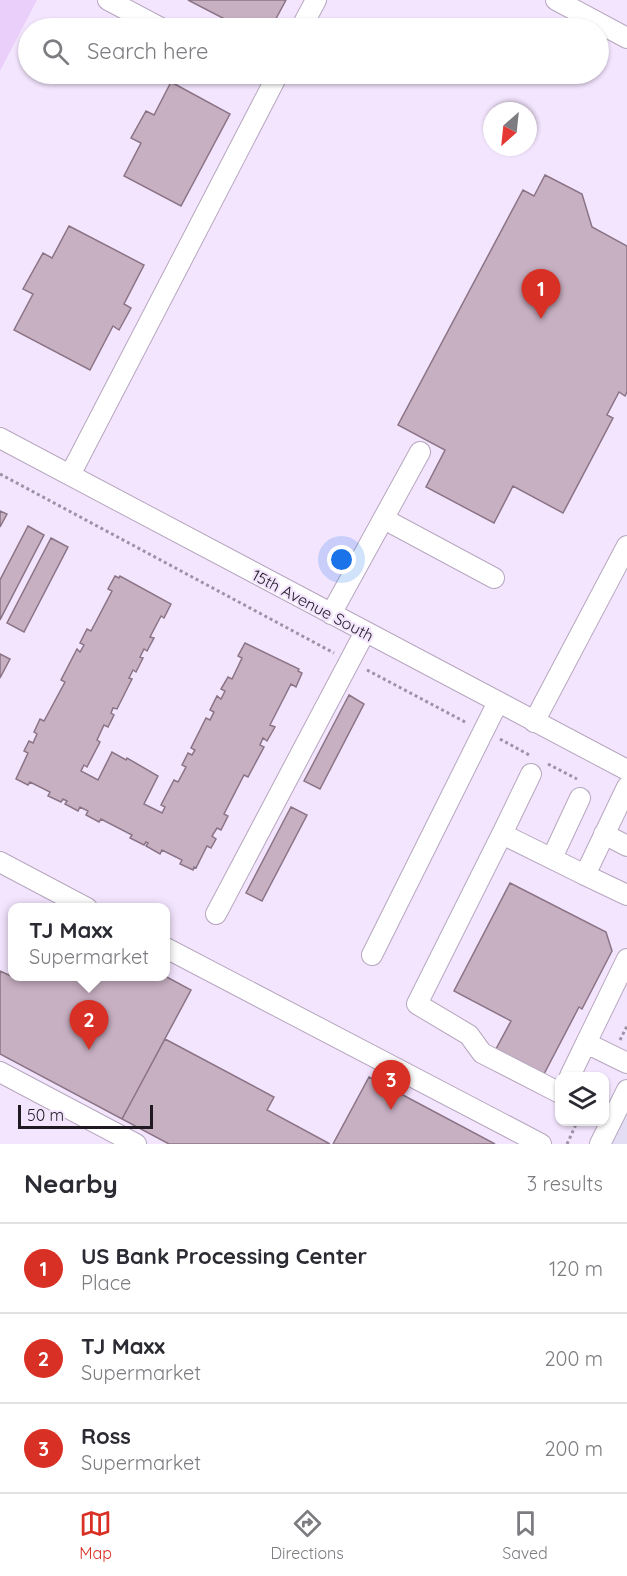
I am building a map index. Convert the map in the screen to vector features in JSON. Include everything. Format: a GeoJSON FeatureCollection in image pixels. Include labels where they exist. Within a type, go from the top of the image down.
{"type":"FeatureCollection","features":[{"type":"Feature","properties":{"kind":"street"},"geometry":{"type":"LineString","coordinates":[[108,0],[142,18]]}},
{"type":"Feature","properties":{"kind":"street"},"geometry":{"type":"LineString","coordinates":[[306,18],[316,0]]}},
{"type":"Feature","properties":{"kind":"street"},"geometry":{"type":"LineString","coordinates":[[556,0],[590,18]]}},
{"type":"Feature","properties":{"kind":"street"},"geometry":{"type":"LineString","coordinates":[[609,28],[627,38]]}},
{"type":"Feature","properties":{"kind":"street"},"geometry":{"type":"LineString","coordinates":[[70,475],[273,84]]}},
{"type":"Feature","properties":{"kind":"street","name":"15th Avenue South"},"geometry":{"type":"LineString","coordinates":[[0,438],[627,770]]}},
{"type":"Feature","properties":{"kind":"street"},"geometry":{"type":"LineString","coordinates":[[332,614],[420,452]]}},
{"type":"Feature","properties":{"kind":"street"},"geometry":{"type":"LineString","coordinates":[[384,519],[494,578]]}},
{"type":"Feature","properties":{"kind":"street"},"geometry":{"type":"LineString","coordinates":[[534,722],[627,546]]}},
{"type":"Feature","properties":{"kind":"street"},"geometry":{"type":"LineString","coordinates":[[216,914],[365,632]]}},
{"type":"Feature","properties":{"kind":"street"},"geometry":{"type":"LineString","coordinates":[[372,955],[498,702]]}},
{"type":"Feature","properties":{"kind":"street"},"geometry":{"type":"LineString","coordinates":[[538,765],[417,1004],[469,1035],[482,1053],[555,1090]]}},
{"type":"Feature","properties":{"kind":"street"},"geometry":{"type":"LineString","coordinates":[[585,874],[604,834],[621,814],[627,788]]}},
{"type":"Feature","properties":{"kind":"street"},"geometry":{"type":"LineString","coordinates":[[552,858],[579,789]]}},
{"type":"Feature","properties":{"kind":"street"},"geometry":{"type":"LineString","coordinates":[[502,834],[627,895]]}},
{"type":"Feature","properties":{"kind":"street"},"geometry":{"type":"LineString","coordinates":[[604,834],[627,846]]}},
{"type":"Feature","properties":{"kind":"street"},"geometry":{"type":"LineString","coordinates":[[0,862],[78,903]]}},
{"type":"Feature","properties":{"kind":"street"},"geometry":{"type":"LineString","coordinates":[[170,951],[541,1144]]}},
{"type":"Feature","properties":{"kind":"street"},"geometry":{"type":"LineString","coordinates":[[572,1072],[627,959]]}},
{"type":"Feature","properties":{"kind":"street"},"geometry":{"type":"LineString","coordinates":[[586,1043],[627,1063]]}},
{"type":"Feature","properties":{"kind":"street"},"geometry":{"type":"LineString","coordinates":[[0,1072],[136,1144]]}},
{"type":"Feature","properties":{"kind":"street"},"geometry":{"type":"LineString","coordinates":[[609,1117],[627,1090]]}},
{"type":"Feature","properties":{"kind":"street"},"geometry":{"type":"LineString","coordinates":[[600,1144],[606,1126]]}},
{"type":"Feature","properties":{"kind":"path"},"geometry":{"type":"LineString","coordinates":[[0,474],[483,731],[579,789]]}},
{"type":"Feature","properties":{"kind":"path"},"geometry":{"type":"LineString","coordinates":[[567,1144],[575,1126]]}},
{"type":"Feature","properties":{"kind":"shaded area"},"geometry":{"type":"Polygon","coordinates":[[[0,0],[37,0],[28,18],[18,18],[18,36],[0,71],[0,0]]]}},
{"type":"Feature","properties":{"kind":"shaded area"},"geometry":{"type":"Polygon","coordinates":[[[627,1113],[627,1144],[611,1144],[627,1113]]]}},
{"type":"Feature","properties":{"kind":"building"},"geometry":{"type":"Polygon","coordinates":[[[188,0],[286,0],[276,18],[223,18],[188,0]]]}},
{"type":"Feature","properties":{"kind":"building"},"geometry":{"type":"Polygon","coordinates":[[[170,84],[175,84],[230,114],[181,206],[124,176],[141,143],[131,138],[146,111],[154,115],[170,84]]]}},
{"type":"Feature","properties":{"kind":"building"},"geometry":{"type":"Polygon","coordinates":[[[545,175],[582,194],[592,227],[627,246],[627,392],[625,396],[619,392],[607,415],[613,418],[563,513],[513,486],[494,523],[426,487],[445,450],[398,425],[523,190],[534,196],[545,175]]]}},
{"type":"Feature","properties":{"kind":"building"},"geometry":{"type":"Polygon","coordinates":[[[69,226],[144,265],[124,304],[131,308],[119,330],[113,326],[90,370],[14,330],[33,294],[23,289],[43,253],[52,258],[69,226]]]}},
{"type":"Feature","properties":{"kind":"building"},"geometry":{"type":"Polygon","coordinates":[[[0,511],[7,514],[0,527],[0,511]]]}},
{"type":"Feature","properties":{"kind":"building"},"geometry":{"type":"Polygon","coordinates":[[[28,526],[44,535],[0,620],[0,580],[28,526]]]}},
{"type":"Feature","properties":{"kind":"building"},"geometry":{"type":"Polygon","coordinates":[[[51,538],[68,547],[24,632],[7,623],[51,538]]]}},
{"type":"Feature","properties":{"kind":"building"},"geometry":{"type":"Polygon","coordinates":[[[115,576],[119,578],[120,576],[171,604],[164,618],[161,616],[150,637],[154,638],[147,651],[144,649],[140,657],[143,658],[136,672],[133,670],[129,678],[132,679],[117,709],[113,708],[111,713],[114,715],[108,727],[104,725],[97,740],[100,742],[87,767],[84,765],[81,771],[98,780],[112,752],[126,760],[127,758],[158,776],[144,804],[162,813],[165,807],[161,805],[174,780],[178,782],[186,767],[182,765],[188,753],[192,755],[195,750],[191,748],[206,718],[210,720],[214,712],[210,710],[217,696],[221,699],[225,691],[221,689],[228,677],[232,679],[242,658],[238,656],[245,643],[299,669],[298,671],[302,673],[296,687],[291,684],[270,725],[275,727],[267,741],[263,738],[260,745],[264,747],[248,777],[244,775],[224,814],[228,816],[221,830],[217,828],[212,836],[216,839],[211,848],[207,846],[193,870],[180,864],[182,860],[162,850],[160,854],[146,846],[148,843],[144,845],[130,838],[132,835],[101,819],[99,822],[86,815],[88,811],[80,807],[78,811],[65,804],[67,801],[63,799],[61,802],[48,796],[50,792],[30,782],[28,785],[16,779],[28,753],[24,751],[29,741],[33,743],[37,734],[34,732],[40,719],[44,721],[65,682],[61,680],[77,649],[80,652],[84,645],[80,643],[87,629],[91,631],[112,591],[108,589],[115,576]]]}},
{"type":"Feature","properties":{"kind":"building"},"geometry":{"type":"Polygon","coordinates":[[[0,654],[10,659],[0,678],[0,654]]]}},
{"type":"Feature","properties":{"kind":"building"},"geometry":{"type":"Polygon","coordinates":[[[349,695],[364,704],[320,789],[304,781],[349,695]]]}},
{"type":"Feature","properties":{"kind":"building"},"geometry":{"type":"Polygon","coordinates":[[[291,807],[307,815],[262,901],[246,893],[291,807]]]}},
{"type":"Feature","properties":{"kind":"building"},"geometry":{"type":"Polygon","coordinates":[[[510,883],[606,932],[612,951],[582,1009],[579,1007],[544,1074],[496,1049],[511,1021],[454,991],[510,883]]]}},
{"type":"Feature","properties":{"kind":"building"},"geometry":{"type":"Polygon","coordinates":[[[0,971],[8,975],[8,981],[170,981],[170,979],[191,990],[122,1119],[0,1054],[0,971]]]}},
{"type":"Feature","properties":{"kind":"building"},"geometry":{"type":"Polygon","coordinates":[[[165,1039],[274,1097],[267,1110],[330,1144],[169,1144],[122,1119],[165,1039]]]}},
{"type":"Feature","properties":{"kind":"building"},"geometry":{"type":"Polygon","coordinates":[[[369,1077],[495,1144],[333,1144],[369,1077]]]}},
{"type":"Feature","properties":{"kind":"place","name":"US Bank Processing Center"},"geometry":{"type":"Point","coordinates":[541,319]}},
{"type":"Feature","properties":{"kind":"place","name":"TJ Maxx"},"geometry":{"type":"Point","coordinates":[89,1050]}},
{"type":"Feature","properties":{"kind":"place","name":"Ross"},"geometry":{"type":"Point","coordinates":[391,1110]}}]}
